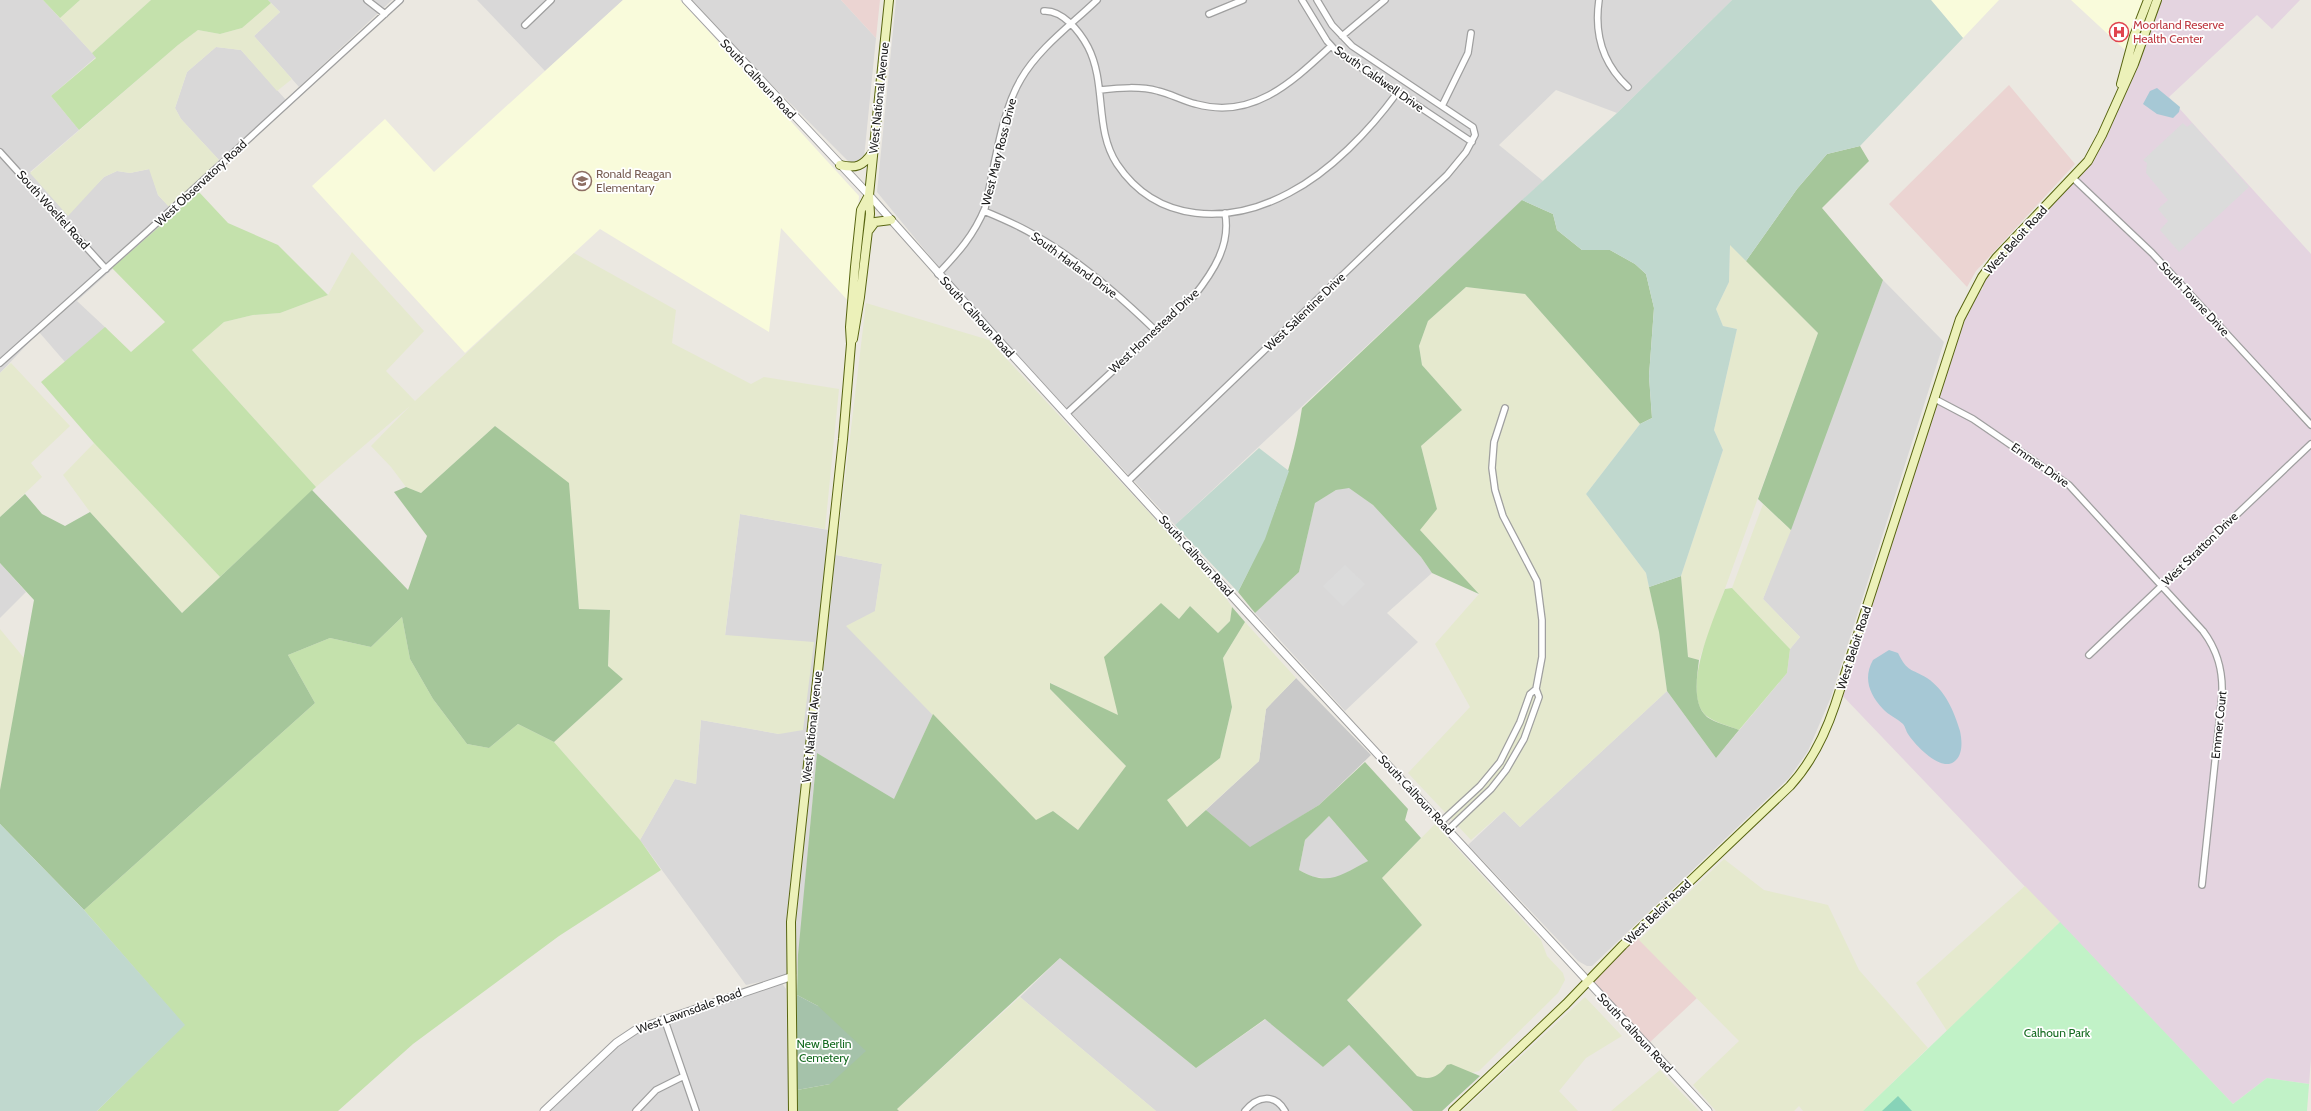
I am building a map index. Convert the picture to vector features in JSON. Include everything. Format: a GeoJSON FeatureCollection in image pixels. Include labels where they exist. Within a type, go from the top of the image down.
{"type":"FeatureCollection","features":[{"type":"Feature","properties":{"kind":"main road","name":"West National Avenue"},"geometry":{"type":"LineString","coordinates":[[793,1111],[790,978],[792,908],[843,439],[851,344],[860,297],[870,214],[869,196],[889,0]]}},
{"type":"Feature","properties":{"kind":"main road","name":"West Beloit Road"},"geometry":{"type":"LineString","coordinates":[[2118,96],[2134,36],[2148,0]]}},
{"type":"Feature","properties":{"kind":"main road","name":"West Beloit Road"},"geometry":{"type":"LineString","coordinates":[[1453,1111],[1566,1004],[1623,945],[1790,786],[1815,753],[1835,705],[1866,614],[1899,505],[1960,319],[1982,277],[2008,246],[2073,178],[2096,147],[2118,96],[2134,64],[2157,0]]}},
{"type":"Feature","properties":{"kind":"main road"},"geometry":{"type":"LineString","coordinates":[[840,165],[852,168],[859,167],[868,160],[873,152]]}},
{"type":"Feature","properties":{"kind":"main road","name":"West National Avenue"},"geometry":{"type":"LineString","coordinates":[[851,344],[850,324],[861,210],[869,196]]}},
{"type":"Feature","properties":{"kind":"main road"},"geometry":{"type":"LineString","coordinates":[[867,234],[870,226],[875,222],[891,220]]}},
{"type":"Feature","properties":{"kind":"street"},"geometry":{"type":"LineString","coordinates":[[367,0],[384,14]]}},
{"type":"Feature","properties":{"kind":"street","name":"West Observatory Road"},"geometry":{"type":"LineString","coordinates":[[0,363],[106,269],[400,0]]}},
{"type":"Feature","properties":{"kind":"street"},"geometry":{"type":"LineString","coordinates":[[525,25],[551,0]]}},
{"type":"Feature","properties":{"kind":"street","name":"South Calhoun Road"},"geometry":{"type":"LineString","coordinates":[[686,0],[869,196],[1066,414],[1708,1111]]}},
{"type":"Feature","properties":{"kind":"street","name":"West Mary Ross Drive"},"geometry":{"type":"LineString","coordinates":[[938,274],[969,241],[984,211],[1015,89],[1031,64],[1097,0]]}},
{"type":"Feature","properties":{"kind":"street"},"geometry":{"type":"LineString","coordinates":[[1209,14],[1243,0]]}},
{"type":"Feature","properties":{"kind":"street","name":"South Caldwell Drive"},"geometry":{"type":"LineString","coordinates":[[1302,0],[1316,24],[1332,46],[1396,93],[1472,142]]}},
{"type":"Feature","properties":{"kind":"street","name":"South Caldwell Drive"},"geometry":{"type":"LineString","coordinates":[[1318,0],[1332,25],[1342,36],[1369,58],[1474,127],[1476,132],[1475,137]]}},
{"type":"Feature","properties":{"kind":"street"},"geometry":{"type":"LineString","coordinates":[[1342,36],[1385,0]]}},
{"type":"Feature","properties":{"kind":"street"},"geometry":{"type":"LineString","coordinates":[[1599,0],[1598,26],[1601,47],[1609,64],[1628,87]]}},
{"type":"Feature","properties":{"kind":"street"},"geometry":{"type":"LineString","coordinates":[[1044,11],[1057,13],[1071,25],[1088,46],[1095,62],[1100,90],[1104,129],[1109,147],[1116,162],[1139,190],[1168,207],[1186,212],[1225,213],[1267,204],[1290,193],[1312,179],[1358,138],[1396,93]]}},
{"type":"Feature","properties":{"kind":"street"},"geometry":{"type":"LineString","coordinates":[[1442,106],[1468,53],[1471,34]]}},
{"type":"Feature","properties":{"kind":"street"},"geometry":{"type":"LineString","coordinates":[[1100,90],[1144,88],[1158,90],[1195,104],[1214,108],[1233,109],[1250,105],[1271,95],[1292,80],[1332,46]]}},
{"type":"Feature","properties":{"kind":"street","name":"West Salentine Drive"},"geometry":{"type":"LineString","coordinates":[[1128,481],[1447,175],[1475,137]]}},
{"type":"Feature","properties":{"kind":"street","name":"South Woelfel Road"},"geometry":{"type":"LineString","coordinates":[[0,152],[106,269]]}},
{"type":"Feature","properties":{"kind":"street","name":"South Towne Drive"},"geometry":{"type":"LineString","coordinates":[[2073,178],[2152,253],[2311,425]]}},
{"type":"Feature","properties":{"kind":"street","name":"South Harland Drive"},"geometry":{"type":"LineString","coordinates":[[984,211],[1037,236],[1129,306],[1156,331]]}},
{"type":"Feature","properties":{"kind":"street","name":"West Homestead Drive"},"geometry":{"type":"LineString","coordinates":[[1066,414],[1194,296],[1216,266],[1222,251],[1225,237],[1225,213]]}},
{"type":"Feature","properties":{"kind":"street","name":"Emmer Drive"},"geometry":{"type":"LineString","coordinates":[[1935,399],[1967,416],[2060,476],[2162,586]]}},
{"type":"Feature","properties":{"kind":"street"},"geometry":{"type":"LineString","coordinates":[[1448,830],[1491,789],[1506,770],[1527,731],[1539,697],[1536,689],[1542,657],[1542,620],[1537,582],[1503,516],[1495,490],[1492,468],[1494,442],[1505,408]]}},
{"type":"Feature","properties":{"kind":"street","name":"West Stratton Drive"},"geometry":{"type":"LineString","coordinates":[[2090,654],[2311,444]]}},
{"type":"Feature","properties":{"kind":"street","name":"Emmer Court"},"geometry":{"type":"LineString","coordinates":[[2162,586],[2209,638],[2218,657],[2222,676],[2222,696],[2202,885]]}},
{"type":"Feature","properties":{"kind":"street"},"geometry":{"type":"LineString","coordinates":[[1441,822],[1480,786],[1498,764],[1518,727],[1530,694],[1536,689]]}},
{"type":"Feature","properties":{"kind":"street"},"geometry":{"type":"LineString","coordinates":[[1518,727],[1527,731]]}},
{"type":"Feature","properties":{"kind":"street"},"geometry":{"type":"LineString","coordinates":[[1498,764],[1506,770]]}},
{"type":"Feature","properties":{"kind":"street","name":"West Lawnsdale Road"},"geometry":{"type":"LineString","coordinates":[[544,1111],[616,1043],[637,1029],[664,1018],[790,978]]}},
{"type":"Feature","properties":{"kind":"street"},"geometry":{"type":"LineString","coordinates":[[664,1018],[696,1111]]}},
{"type":"Feature","properties":{"kind":"street"},"geometry":{"type":"LineString","coordinates":[[636,1111],[656,1090],[684,1076]]}},
{"type":"Feature","properties":{"kind":"street"},"geometry":{"type":"LineString","coordinates":[[1246,1111],[1257,1100],[1267,1097],[1276,1100],[1285,1111]]}},
{"type":"Feature","properties":{"kind":"shaded area"},"geometry":{"type":"Polygon","coordinates":[[[0,0],[43,0],[96,57],[51,96],[79,130],[30,172],[91,190],[104,177],[117,171],[130,173],[150,169],[158,195],[175,213],[77,301],[107,329],[65,362],[39,332],[0,373],[0,0]]]}},
{"type":"Feature","properties":{"kind":"shaded area"},"geometry":{"type":"Polygon","coordinates":[[[80,0],[151,0],[92,53],[60,18],[80,0]]]}},
{"type":"Feature","properties":{"kind":"shaded area"},"geometry":{"type":"Polygon","coordinates":[[[268,0],[392,0],[299,87],[254,36],[280,12],[268,0]]]}},
{"type":"Feature","properties":{"kind":"shaded area"},"geometry":{"type":"Polygon","coordinates":[[[477,0],[623,0],[545,71],[477,0]]]}},
{"type":"Feature","properties":{"kind":"shaded area","name":"Ronald Reagan Elementary"},"geometry":{"type":"Polygon","coordinates":[[[623,0],[680,0],[859,196],[851,304],[781,228],[769,332],[600,229],[465,353],[312,186],[385,119],[434,172],[623,0]]]}},
{"type":"Feature","properties":{"kind":"shaded area"},"geometry":{"type":"Polygon","coordinates":[[[692,0],[841,0],[876,38],[864,158],[862,161],[851,164],[768,81],[692,0]]]}},
{"type":"Feature","properties":{"kind":"shaded area"},"geometry":{"type":"Polygon","coordinates":[[[841,0],[880,0],[876,38],[841,0]]]}},
{"type":"Feature","properties":{"kind":"shaded area"},"geometry":{"type":"Polygon","coordinates":[[[896,0],[1732,0],[1617,113],[1556,90],[1499,145],[1543,181],[1175,525],[966,300],[877,192],[896,0]]]}},
{"type":"Feature","properties":{"kind":"shaded area"},"geometry":{"type":"Polygon","coordinates":[[[1732,0],[1931,0],[1963,38],[1860,146],[1827,154],[1797,189],[1746,261],[1730,245],[1729,282],[1716,309],[1723,326],[1737,329],[1714,430],[1723,450],[1681,576],[1649,587],[1646,573],[1586,494],[1640,424],[1652,418],[1649,376],[1654,308],[1646,274],[1635,264],[1610,250],[1582,250],[1557,230],[1553,214],[1522,200],[1617,113],[1732,0]]]}},
{"type":"Feature","properties":{"kind":"shaded area"},"geometry":{"type":"Polygon","coordinates":[[[1931,0],[1999,0],[1963,38],[1931,0]]]}},
{"type":"Feature","properties":{"kind":"shaded area","name":"Moorland Reserve Health Center"},"geometry":{"type":"Polygon","coordinates":[[[2071,0],[2144,0],[2125,50],[2071,0]]]}},
{"type":"Feature","properties":{"kind":"shaded area"},"geometry":{"type":"Polygon","coordinates":[[[2153,0],[2300,0],[2272,29],[2257,15],[2169,97],[2311,254],[2311,1059],[2309,1084],[2267,1078],[2233,1104],[1839,692],[1970,297],[1983,289],[1982,277],[2088,160],[2130,63],[2153,0]]]}},
{"type":"Feature","properties":{"kind":"shaded area"},"geometry":{"type":"Polygon","coordinates":[[[271,3],[280,12],[254,36],[292,79],[277,91],[241,50],[216,47],[187,72],[175,108],[181,119],[219,160],[170,208],[158,195],[149,169],[130,173],[117,171],[104,177],[68,216],[30,173],[178,45],[198,30],[220,34],[242,28],[271,3]]]}},
{"type":"Feature","properties":{"kind":"shaded area"},"geometry":{"type":"Polygon","coordinates":[[[216,47],[241,50],[286,100],[219,160],[181,119],[175,108],[187,72],[216,47]]]}},
{"type":"Feature","properties":{"kind":"shaded area"},"geometry":{"type":"Polygon","coordinates":[[[2009,85],[2075,164],[1976,271],[1967,287],[1889,204],[2009,85]]]}},
{"type":"Feature","properties":{"kind":"shaded area"},"geometry":{"type":"Polygon","coordinates":[[[2183,123],[2187,127],[2192,123],[2249,187],[2179,252],[2160,230],[2168,221],[2158,209],[2168,200],[2146,173],[2147,163],[2143,160],[2183,123]]]}},
{"type":"Feature","properties":{"kind":"shaded area"},"geometry":{"type":"Polygon","coordinates":[[[1860,146],[1869,161],[1822,208],[1883,280],[1791,530],[1758,499],[1818,333],[1746,261],[1797,189],[1827,154],[1860,146]]]}},
{"type":"Feature","properties":{"kind":"shaded area"},"geometry":{"type":"Polygon","coordinates":[[[1522,200],[1553,214],[1557,230],[1582,250],[1610,250],[1635,264],[1646,274],[1654,308],[1649,376],[1652,418],[1640,424],[1525,294],[1466,287],[1428,321],[1419,346],[1422,365],[1462,410],[1421,446],[1437,509],[1420,530],[1479,594],[1432,573],[1421,557],[1373,505],[1349,488],[1336,490],[1315,503],[1299,572],[1255,613],[1238,592],[1278,503],[1292,456],[1302,408],[1522,200]]]}},
{"type":"Feature","properties":{"kind":"shaded area"},"geometry":{"type":"Polygon","coordinates":[[[1730,244],[1818,333],[1699,660],[1688,657],[1681,576],[1723,450],[1714,430],[1737,329],[1723,326],[1716,309],[1729,282],[1730,244]]]}},
{"type":"Feature","properties":{"kind":"shaded area"},"geometry":{"type":"Polygon","coordinates":[[[352,252],[424,331],[386,371],[415,401],[574,253],[676,310],[672,343],[751,384],[764,377],[839,389],[825,529],[740,514],[725,635],[814,642],[803,730],[779,734],[701,720],[696,784],[675,779],[640,840],[554,742],[623,679],[608,666],[610,610],[579,609],[568,483],[495,426],[421,493],[406,487],[391,467],[371,446],[410,406],[316,487],[192,350],[224,322],[253,315],[280,313],[328,295],[352,252]]]}},
{"type":"Feature","properties":{"kind":"shaded area"},"geometry":{"type":"Polygon","coordinates":[[[1883,280],[1944,342],[1831,697],[1808,751],[1789,778],[1592,966],[1587,966],[1578,961],[1468,845],[1504,811],[1520,827],[1667,691],[1716,758],[1787,673],[1790,649],[1800,637],[1763,599],[1883,280]]]}},
{"type":"Feature","properties":{"kind":"shaded area"},"geometry":{"type":"Polygon","coordinates":[[[1466,287],[1525,294],[1640,424],[1586,494],[1646,573],[1659,632],[1667,691],[1520,827],[1504,811],[1471,840],[1408,773],[1470,707],[1435,644],[1479,594],[1419,529],[1437,509],[1421,446],[1462,410],[1422,365],[1419,346],[1428,321],[1466,287]]]}},
{"type":"Feature","properties":{"kind":"shaded area"},"geometry":{"type":"Polygon","coordinates":[[[866,303],[989,340],[1220,589],[1232,607],[1230,621],[1218,633],[1190,606],[1179,619],[1161,603],[1118,716],[1051,683],[1050,689],[1126,766],[1078,830],[1053,811],[1036,821],[846,626],[875,611],[882,564],[836,555],[866,303]]]}},
{"type":"Feature","properties":{"kind":"shaded area"},"geometry":{"type":"Polygon","coordinates":[[[11,363],[70,426],[31,463],[42,477],[0,517],[0,373],[11,363]]]}},
{"type":"Feature","properties":{"kind":"shaded area"},"geometry":{"type":"Polygon","coordinates":[[[495,426],[569,483],[579,609],[610,610],[608,666],[623,679],[554,742],[518,724],[489,748],[467,744],[433,699],[410,659],[402,617],[371,647],[330,638],[288,655],[315,703],[84,910],[0,824],[0,790],[34,600],[0,563],[0,517],[25,494],[42,514],[65,526],[90,512],[182,613],[312,490],[408,590],[427,536],[394,492],[406,487],[421,493],[495,426]]]}},
{"type":"Feature","properties":{"kind":"shaded area"},"geometry":{"type":"Polygon","coordinates":[[[94,443],[220,577],[182,613],[90,512],[63,475],[94,443]]]}},
{"type":"Feature","properties":{"kind":"shaded area"},"geometry":{"type":"Polygon","coordinates":[[[1259,448],[1289,471],[1265,539],[1238,592],[1175,525],[1259,448]]]}},
{"type":"Feature","properties":{"kind":"shaded area"},"geometry":{"type":"Polygon","coordinates":[[[1349,487],[1373,505],[1421,557],[1432,573],[1387,613],[1418,642],[1345,711],[1255,613],[1299,572],[1315,502],[1336,490],[1349,487]]]}},
{"type":"Feature","properties":{"kind":"shaded area"},"geometry":{"type":"Polygon","coordinates":[[[1763,504],[1791,530],[1763,599],[1800,637],[1790,649],[1732,588],[1763,504]]]}},
{"type":"Feature","properties":{"kind":"shaded area"},"geometry":{"type":"Polygon","coordinates":[[[740,514],[839,532],[836,555],[882,564],[875,612],[847,626],[933,714],[894,800],[817,753],[797,974],[746,985],[640,840],[675,779],[696,784],[701,720],[779,734],[814,643],[725,636],[740,514]]]}},
{"type":"Feature","properties":{"kind":"shaded area"},"geometry":{"type":"Polygon","coordinates":[[[0,563],[26,592],[0,618],[0,563]]]}},
{"type":"Feature","properties":{"kind":"shaded area"},"geometry":{"type":"Polygon","coordinates":[[[1345,565],[1365,584],[1343,606],[1323,586],[1345,565]]]}},
{"type":"Feature","properties":{"kind":"shaded area"},"geometry":{"type":"Polygon","coordinates":[[[1681,576],[1688,657],[1699,660],[1697,674],[1697,698],[1699,705],[1702,712],[1710,719],[1739,730],[1716,758],[1667,691],[1659,632],[1649,587],[1681,576]]]}},
{"type":"Feature","properties":{"kind":"shaded area"},"geometry":{"type":"Polygon","coordinates":[[[1161,603],[1179,619],[1190,606],[1218,633],[1230,621],[1232,607],[1245,622],[1223,658],[1232,707],[1220,758],[1167,800],[1187,827],[1206,810],[1250,847],[1319,805],[1365,762],[1408,809],[1405,820],[1421,838],[1382,878],[1422,925],[1347,1000],[1417,1076],[1431,1078],[1438,1075],[1447,1065],[1451,1064],[1480,1076],[1442,1111],[1413,1111],[1349,1045],[1323,1067],[1265,1019],[1196,1068],[1060,958],[897,1109],[899,1111],[797,1111],[797,1090],[830,1084],[818,1006],[797,995],[798,955],[817,753],[894,799],[933,714],[1036,820],[1053,811],[1078,830],[1126,766],[1050,689],[1050,683],[1118,715],[1104,657],[1161,603]],[[1329,816],[1305,840],[1299,870],[1318,878],[1334,877],[1350,871],[1368,861],[1329,816]]]}},
{"type":"Feature","properties":{"kind":"shaded area"},"geometry":{"type":"Polygon","coordinates":[[[1245,622],[1296,678],[1266,709],[1259,761],[1187,827],[1166,800],[1220,758],[1232,707],[1223,658],[1245,622]]]}},
{"type":"Feature","properties":{"kind":"shaded area"},"geometry":{"type":"Polygon","coordinates":[[[0,629],[24,658],[0,790],[0,629]]]}},
{"type":"Feature","properties":{"kind":"shaded area"},"geometry":{"type":"Polygon","coordinates":[[[1296,678],[1371,755],[1319,805],[1250,848],[1206,810],[1259,761],[1266,709],[1296,678]]]}},
{"type":"Feature","properties":{"kind":"shaded area"},"geometry":{"type":"Polygon","coordinates":[[[1329,816],[1368,861],[1335,879],[1313,877],[1299,870],[1305,840],[1329,816]]]}},
{"type":"Feature","properties":{"kind":"shaded area"},"geometry":{"type":"Polygon","coordinates":[[[0,824],[84,910],[185,1025],[97,1111],[0,1111],[0,824]]]}},
{"type":"Feature","properties":{"kind":"shaded area"},"geometry":{"type":"Polygon","coordinates":[[[1435,824],[1541,940],[1547,956],[1563,973],[1565,980],[1558,993],[1479,1071],[1471,1073],[1451,1065],[1440,1075],[1426,1079],[1415,1075],[1347,999],[1422,925],[1382,878],[1435,824]]]}},
{"type":"Feature","properties":{"kind":"shaded area"},"geometry":{"type":"Polygon","coordinates":[[[1724,859],[1764,890],[1828,905],[1859,970],[1928,1048],[1863,1111],[1803,1111],[1799,1106],[1794,1111],[1716,1111],[1693,1085],[1739,1041],[1639,940],[1724,859]]]}},
{"type":"Feature","properties":{"kind":"shaded area"},"geometry":{"type":"Polygon","coordinates":[[[2025,886],[2060,922],[1947,1031],[1916,983],[2025,886]]]}},
{"type":"Feature","properties":{"kind":"shaded area"},"geometry":{"type":"Polygon","coordinates":[[[1634,934],[1697,998],[1647,1045],[1588,981],[1634,934]]]}},
{"type":"Feature","properties":{"kind":"shaded area"},"geometry":{"type":"Polygon","coordinates":[[[1060,958],[1196,1068],[1266,1019],[1323,1067],[1349,1045],[1413,1111],[1156,1111],[1020,997],[1060,958]]]}},
{"type":"Feature","properties":{"kind":"shaded area"},"geometry":{"type":"Polygon","coordinates":[[[782,983],[786,989],[789,1111],[546,1111],[613,1048],[633,1034],[782,983]]]}},
{"type":"Feature","properties":{"kind":"shaded area"},"geometry":{"type":"Polygon","coordinates":[[[1020,997],[1156,1111],[899,1111],[897,1109],[1020,997]]]}},
{"type":"Feature","properties":{"kind":"shaded area"},"geometry":{"type":"Polygon","coordinates":[[[1585,997],[1622,1036],[1586,1058],[1559,1091],[1578,1111],[1462,1111],[1585,997]]]}},
{"type":"Feature","properties":{"kind":"shaded area"},"geometry":{"type":"Polygon","coordinates":[[[1660,1070],[1699,1111],[1611,1111],[1660,1070]]]}},
{"type":"Feature","properties":{"kind":"green space"},"geometry":{"type":"Polygon","coordinates":[[[43,0],[80,0],[60,18],[43,0]]]}},
{"type":"Feature","properties":{"kind":"green space"},"geometry":{"type":"Polygon","coordinates":[[[151,0],[268,0],[271,3],[242,28],[220,34],[198,30],[178,45],[79,130],[51,96],[96,58],[92,53],[151,0]]]}},
{"type":"Feature","properties":{"kind":"green space"},"geometry":{"type":"Polygon","coordinates":[[[199,192],[228,223],[278,245],[328,295],[280,313],[253,315],[224,322],[192,350],[316,487],[220,577],[94,443],[41,382],[105,327],[131,352],[165,322],[112,268],[199,192]]]}},
{"type":"Feature","properties":{"kind":"green space"},"geometry":{"type":"Polygon","coordinates":[[[1732,588],[1790,649],[1787,673],[1739,730],[1719,723],[1708,717],[1700,707],[1697,692],[1698,674],[1707,636],[1725,589],[1732,588]]]}},
{"type":"Feature","properties":{"kind":"green space"},"geometry":{"type":"Polygon","coordinates":[[[402,617],[410,659],[433,699],[467,744],[489,748],[518,724],[554,742],[640,840],[661,870],[559,936],[413,1044],[338,1111],[97,1111],[184,1025],[84,910],[315,703],[288,655],[330,638],[371,647],[402,617]]]}},
{"type":"Feature","properties":{"kind":"green space","name":"Calhoun Park"},"geometry":{"type":"Polygon","coordinates":[[[2060,922],[2233,1104],[2267,1078],[2309,1084],[2307,1111],[1863,1111],[2060,922]]]}},
{"type":"Feature","properties":{"kind":"green space","name":"New Berlin Cemetery"},"geometry":{"type":"Polygon","coordinates":[[[797,995],[818,1006],[866,1051],[830,1084],[797,1090],[797,995]]]}},
{"type":"Feature","properties":{"kind":"green space"},"geometry":{"type":"Polygon","coordinates":[[[1898,1096],[1912,1111],[1882,1111],[1898,1096]]]}},
{"type":"Feature","properties":{"kind":"water"},"geometry":{"type":"Polygon","coordinates":[[[2157,88],[2180,107],[2179,112],[2173,118],[2157,114],[2143,104],[2150,91],[2157,88]]]}},
{"type":"Feature","properties":{"kind":"water"},"geometry":{"type":"Polygon","coordinates":[[[1889,650],[1898,653],[1907,667],[1933,683],[1944,695],[1952,709],[1960,731],[1961,750],[1956,760],[1950,764],[1944,764],[1937,761],[1923,751],[1907,733],[1903,724],[1885,711],[1874,698],[1869,686],[1868,673],[1873,660],[1889,650]]]}},
{"type":"Feature","properties":{"kind":"place","name":"Moorland Reserve Health Center"},"geometry":{"type":"Point","coordinates":[2119,32]}},
{"type":"Feature","properties":{"kind":"place","name":"Ronald Reagan Elementary"},"geometry":{"type":"Point","coordinates":[582,181]}}]}
